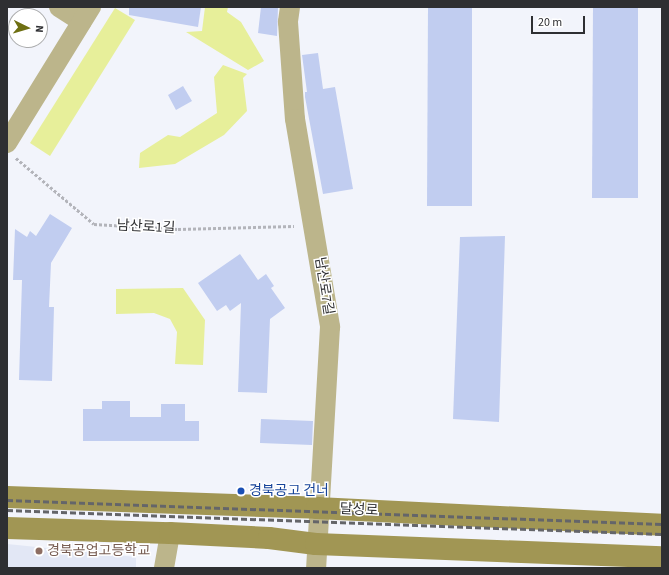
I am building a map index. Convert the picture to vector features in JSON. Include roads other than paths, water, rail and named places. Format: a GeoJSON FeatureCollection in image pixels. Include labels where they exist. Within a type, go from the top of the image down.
{"type":"FeatureCollection","features":[{"type":"Feature","properties":{"kind":"main road","name":"달성로"},"geometry":{"type":"LineString","coordinates":[[7,497],[317,508],[662,525]]}},
{"type":"Feature","properties":{"kind":"main road"},"geometry":{"type":"LineString","coordinates":[[7,528],[170,533],[269,538],[316,544],[662,557]]}},
{"type":"Feature","properties":{"kind":"street"},"geometry":{"type":"LineString","coordinates":[[10,149],[87,14],[58,7]]}},
{"type":"Feature","properties":{"kind":"street","name":"남산로7길"},"geometry":{"type":"LineString","coordinates":[[290,7],[288,22],[295,119],[330,327],[317,508],[316,568]]}},
{"type":"Feature","properties":{"kind":"street"},"geometry":{"type":"LineString","coordinates":[[164,568],[170,533]]}},
{"type":"Feature","properties":{"kind":"railway"},"geometry":{"type":"LineString","coordinates":[[7,500],[662,524]]}},
{"type":"Feature","properties":{"kind":"railway"},"geometry":{"type":"LineString","coordinates":[[7,510],[662,534]]}},
{"type":"Feature","properties":{"kind":"place","name":"경북공고 건너"},"geometry":{"type":"Point","coordinates":[241,491]}},
{"type":"Feature","properties":{"kind":"place","name":"경북공업고등학교"},"geometry":{"type":"Point","coordinates":[39,551]}}]}
